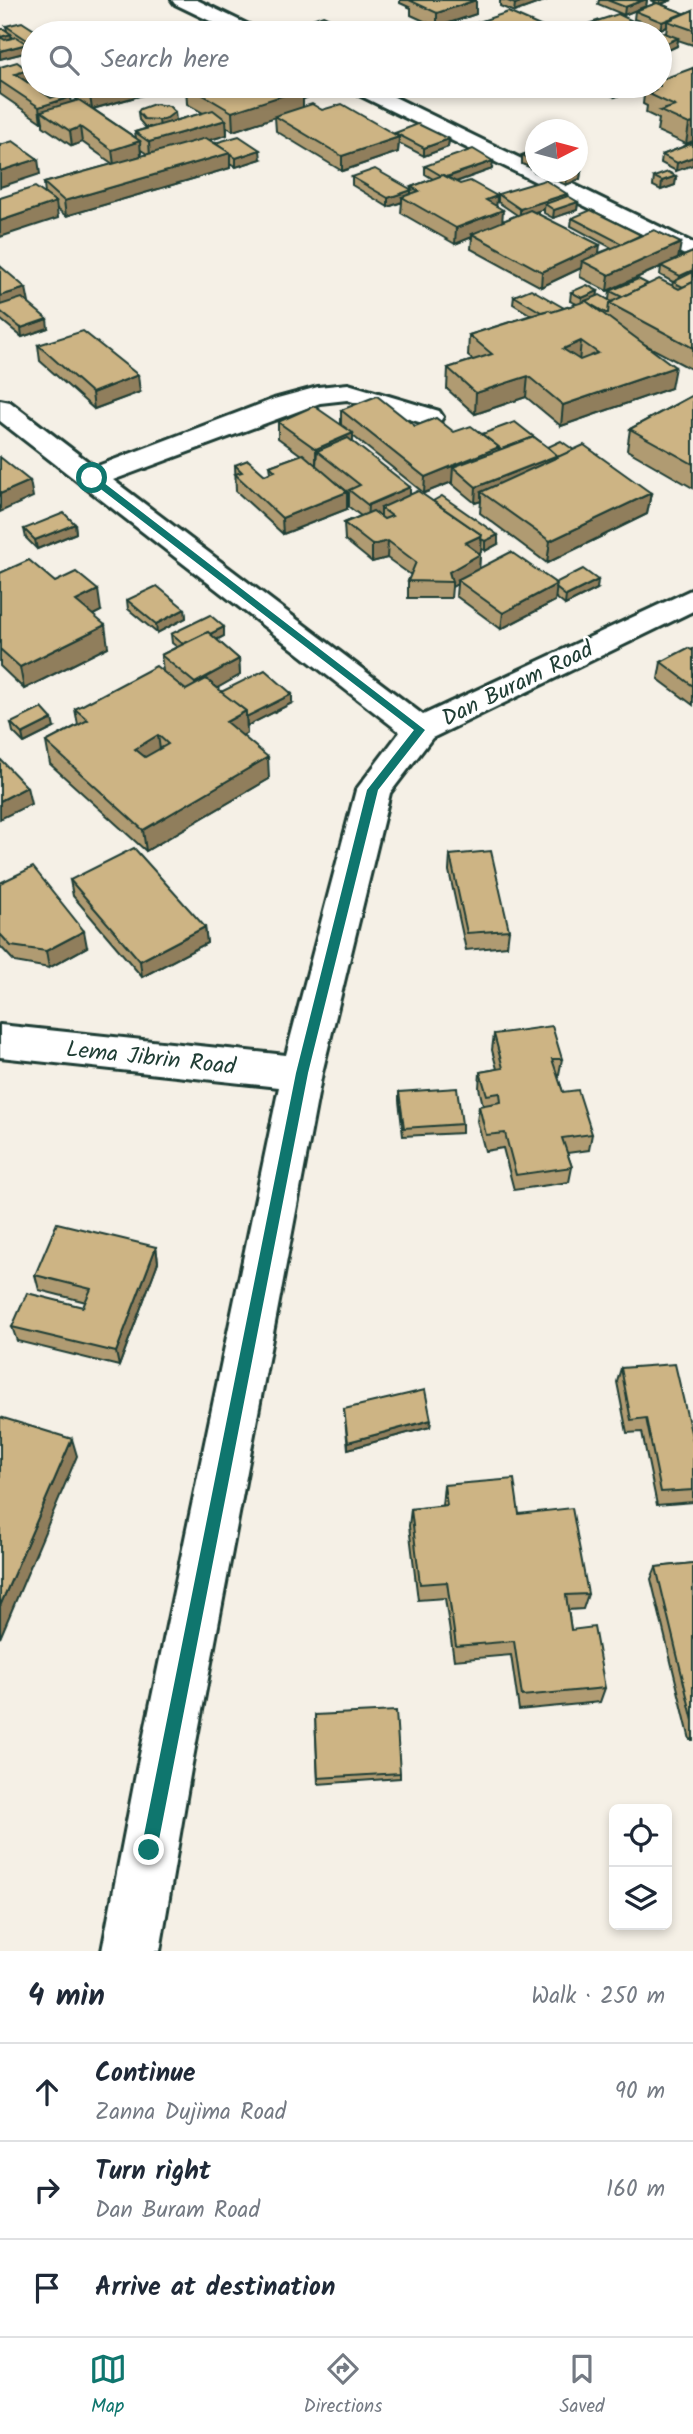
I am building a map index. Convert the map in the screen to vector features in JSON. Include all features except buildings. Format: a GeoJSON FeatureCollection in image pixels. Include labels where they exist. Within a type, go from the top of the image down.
{"type":"FeatureCollection","features":[{"type":"Feature","properties":{"kind":"street"},"geometry":{"type":"LineString","coordinates":[[183,0],[226,21]]}},
{"type":"Feature","properties":{"kind":"street"},"geometry":{"type":"LineString","coordinates":[[381,98],[693,251]]}},
{"type":"Feature","properties":{"kind":"street"},"geometry":{"type":"LineString","coordinates":[[92,478],[318,394],[348,392],[429,417]]}},
{"type":"Feature","properties":{"kind":"street"},"geometry":{"type":"LineString","coordinates":[[0,408],[420,730]]}},
{"type":"Feature","properties":{"kind":"street","name":"Dan Buram Road"},"geometry":{"type":"LineString","coordinates":[[131,1951],[167,1755],[302,1073],[373,790],[420,730],[693,599]]}},
{"type":"Feature","properties":{"kind":"street","name":"Lema Jibrin Road"},"geometry":{"type":"LineString","coordinates":[[0,1041],[302,1073]]}},
{"type":"Feature","properties":{"kind":"route"},"geometry":{"type":"LineString","coordinates":[[92,478],[420,730],[373,790],[302,1073],[149,1850]]}}]}
